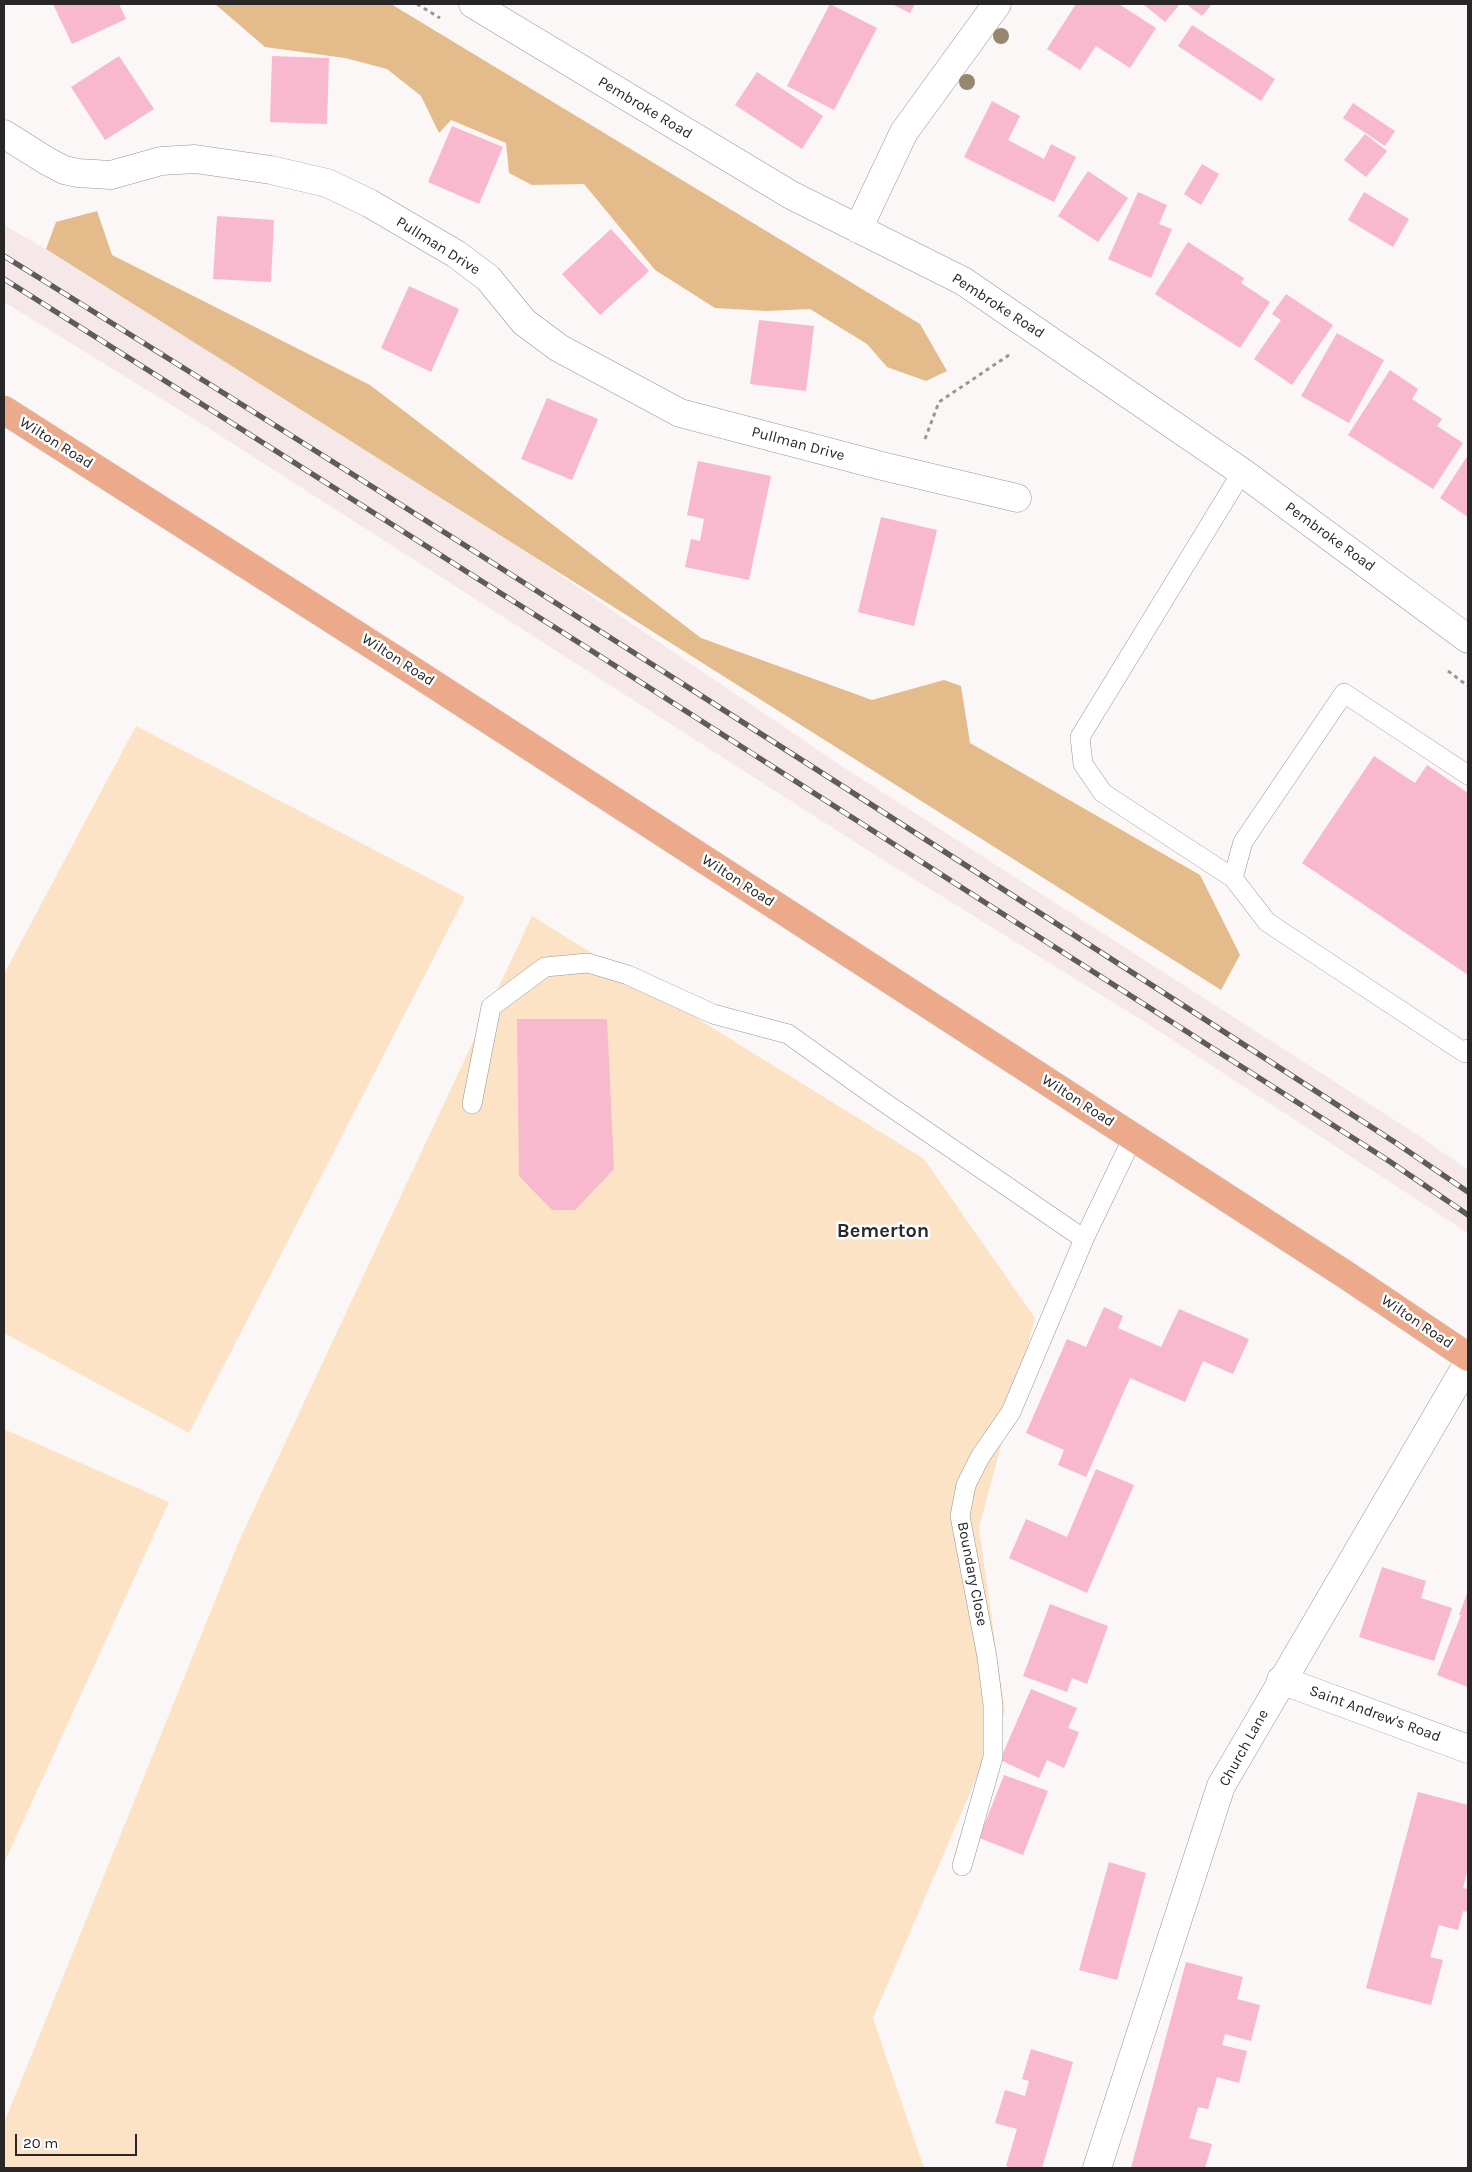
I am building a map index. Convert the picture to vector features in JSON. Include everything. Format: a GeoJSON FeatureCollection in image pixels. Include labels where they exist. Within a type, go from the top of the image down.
{"type":"FeatureCollection","features":[{"type":"Feature","properties":{"kind":"highway","name":"Wilton Road"},"geometry":{"type":"LineString","coordinates":[[4,410],[413,670],[1133,1137],[1468,1357]]}},
{"type":"Feature","properties":{"kind":"street","name":"Pembroke Road"},"geometry":{"type":"LineString","coordinates":[[472,4],[791,195],[963,281],[1242,472],[1468,639]]}},
{"type":"Feature","properties":{"kind":"street"},"geometry":{"type":"LineString","coordinates":[[858,229],[904,132],[997,4]]}},
{"type":"Feature","properties":{"kind":"street","name":"Pullman Drive"},"geometry":{"type":"LineString","coordinates":[[4,134],[47,162],[78,173],[111,175],[161,162],[195,159],[272,170],[327,183],[369,203],[456,254],[488,278],[524,322],[559,348],[662,404],[701,420],[913,474],[1017,498]]}},
{"type":"Feature","properties":{"kind":"street","name":"Church Lane"},"geometry":{"type":"LineString","coordinates":[[1097,2168],[1221,1786],[1281,1680],[1468,1363]]}},
{"type":"Feature","properties":{"kind":"street","name":"Saint Andrew's Road"},"geometry":{"type":"LineString","coordinates":[[1281,1680],[1468,1749]]}},
{"type":"Feature","properties":{"kind":"lane"},"geometry":{"type":"LineString","coordinates":[[1242,472],[1080,737],[1083,764],[1103,793],[1233,878],[1268,922],[1465,1053],[1468,1049]]}},
{"type":"Feature","properties":{"kind":"lane"},"geometry":{"type":"LineString","coordinates":[[1233,878],[1243,842],[1344,693],[1468,775]]}},
{"type":"Feature","properties":{"kind":"lane"},"geometry":{"type":"LineString","coordinates":[[472,1104],[491,1008],[545,967],[588,963],[628,975],[713,1014],[788,1034],[1084,1239]]}},
{"type":"Feature","properties":{"kind":"lane","name":"Boundary Close"},"geometry":{"type":"LineString","coordinates":[[962,1866],[993,1757],[993,1705],[987,1657],[960,1516],[966,1485],[980,1457],[1011,1412],[1084,1239],[1133,1137]]}},
{"type":"Feature","properties":{"kind":"path"},"geometry":{"type":"LineString","coordinates":[[417,4],[442,19]]}},
{"type":"Feature","properties":{"kind":"path"},"geometry":{"type":"LineString","coordinates":[[913,474],[939,402],[1016,351]]}},
{"type":"Feature","properties":{"kind":"path"},"geometry":{"type":"LineString","coordinates":[[1441,666],[1468,686]]}},
{"type":"Feature","properties":{"kind":"shaded area"},"geometry":{"type":"Polygon","coordinates":[[[215,4],[391,4],[920,324],[947,371],[926,381],[887,367],[867,344],[810,309],[767,311],[715,308],[655,270],[584,184],[532,185],[509,173],[506,143],[451,120],[439,133],[421,96],[387,69],[345,58],[265,47],[215,4]]]}},
{"type":"Feature","properties":{"kind":"shaded area"},"geometry":{"type":"Polygon","coordinates":[[[97,211],[112,255],[370,385],[701,638],[872,700],[944,680],[961,686],[970,743],[1200,875],[1240,955],[1221,990],[46,249],[56,222],[97,211]]]}},
{"type":"Feature","properties":{"kind":"shaded area"},"geometry":{"type":"Polygon","coordinates":[[[4,225],[46,249],[532,556],[843,767],[1421,1137],[1468,1170],[1468,1233],[1148,1024],[872,853],[202,424],[4,302],[4,225]]]}},
{"type":"Feature","properties":{"kind":"shaded area"},"geometry":{"type":"Polygon","coordinates":[[[136,726],[465,897],[189,1433],[4,1333],[4,974],[136,726]]]}},
{"type":"Feature","properties":{"kind":"shaded area"},"geometry":{"type":"Polygon","coordinates":[[[532,916],[924,1159],[1035,1318],[979,1528],[1005,1712],[873,2018],[924,2168],[4,2168],[4,2123],[240,1539],[532,916]]]}},
{"type":"Feature","properties":{"kind":"shaded area"},"geometry":{"type":"Polygon","coordinates":[[[4,1429],[169,1502],[4,1863],[4,1429]]]}},
{"type":"Feature","properties":{"kind":"building"},"geometry":{"type":"Polygon","coordinates":[[[53,4],[119,4],[126,19],[72,44],[53,4]]]}},
{"type":"Feature","properties":{"kind":"building"},"geometry":{"type":"Polygon","coordinates":[[[830,4],[877,28],[834,110],[787,86],[830,4]]]}},
{"type":"Feature","properties":{"kind":"building"},"geometry":{"type":"Polygon","coordinates":[[[892,4],[915,4],[910,13],[892,4]]]}},
{"type":"Feature","properties":{"kind":"building"},"geometry":{"type":"Polygon","coordinates":[[[1076,4],[1119,4],[1156,28],[1130,68],[1096,46],[1080,70],[1047,49],[1076,4]]]}},
{"type":"Feature","properties":{"kind":"building"},"geometry":{"type":"Polygon","coordinates":[[[1143,4],[1180,4],[1165,22],[1143,4]]]}},
{"type":"Feature","properties":{"kind":"building"},"geometry":{"type":"Polygon","coordinates":[[[1186,4],[1212,4],[1202,16],[1186,4]]]}},
{"type":"Feature","properties":{"kind":"building"},"geometry":{"type":"Polygon","coordinates":[[[1192,25],[1275,79],[1261,101],[1178,46],[1192,25]]]}},
{"type":"Feature","properties":{"kind":"building"},"geometry":{"type":"Polygon","coordinates":[[[119,56],[154,109],[105,140],[71,87],[119,56]]]}},
{"type":"Feature","properties":{"kind":"building"},"geometry":{"type":"Polygon","coordinates":[[[272,56],[329,58],[327,124],[270,122],[272,56]]]}},
{"type":"Feature","properties":{"kind":"building"},"geometry":{"type":"Polygon","coordinates":[[[757,72],[823,116],[802,149],[735,105],[757,72]]]}},
{"type":"Feature","properties":{"kind":"building"},"geometry":{"type":"Polygon","coordinates":[[[992,101],[1020,116],[1008,140],[1044,159],[1051,144],[1076,157],[1054,202],[964,157],[992,101]]]}},
{"type":"Feature","properties":{"kind":"building"},"geometry":{"type":"Polygon","coordinates":[[[1353,103],[1395,131],[1385,146],[1343,118],[1353,103]]]}},
{"type":"Feature","properties":{"kind":"building"},"geometry":{"type":"Polygon","coordinates":[[[452,126],[503,147],[479,204],[428,182],[452,126]]]}},
{"type":"Feature","properties":{"kind":"building"},"geometry":{"type":"Polygon","coordinates":[[[1365,134],[1387,151],[1366,177],[1344,160],[1365,134]]]}},
{"type":"Feature","properties":{"kind":"building"},"geometry":{"type":"Polygon","coordinates":[[[1202,164],[1219,174],[1201,205],[1184,194],[1202,164]]]}},
{"type":"Feature","properties":{"kind":"building"},"geometry":{"type":"Polygon","coordinates":[[[1088,171],[1128,198],[1098,242],[1058,216],[1088,171]]]}},
{"type":"Feature","properties":{"kind":"building"},"geometry":{"type":"Polygon","coordinates":[[[1138,192],[1167,205],[1159,224],[1172,229],[1151,278],[1108,259],[1138,192]]]}},
{"type":"Feature","properties":{"kind":"building"},"geometry":{"type":"Polygon","coordinates":[[[1364,192],[1409,219],[1393,247],[1348,220],[1364,192]]]}},
{"type":"Feature","properties":{"kind":"building"},"geometry":{"type":"Polygon","coordinates":[[[217,216],[274,220],[271,282],[213,279],[217,216]]]}},
{"type":"Feature","properties":{"kind":"building"},"geometry":{"type":"Polygon","coordinates":[[[611,229],[649,271],[600,315],[562,274],[611,229]]]}},
{"type":"Feature","properties":{"kind":"building"},"geometry":{"type":"Polygon","coordinates":[[[1188,242],[1244,278],[1241,283],[1270,302],[1240,348],[1155,294],[1188,242]]]}},
{"type":"Feature","properties":{"kind":"building"},"geometry":{"type":"Polygon","coordinates":[[[409,286],[459,309],[431,372],[381,348],[409,286]]]}},
{"type":"Feature","properties":{"kind":"building"},"geometry":{"type":"Polygon","coordinates":[[[1286,294],[1333,325],[1292,385],[1254,359],[1281,320],[1272,314],[1286,294]]]}},
{"type":"Feature","properties":{"kind":"building"},"geometry":{"type":"Polygon","coordinates":[[[759,320],[814,326],[806,391],[750,384],[759,320]]]}},
{"type":"Feature","properties":{"kind":"building"},"geometry":{"type":"Polygon","coordinates":[[[1337,333],[1384,360],[1349,423],[1301,396],[1337,333]]]}},
{"type":"Feature","properties":{"kind":"building"},"geometry":{"type":"Polygon","coordinates":[[[1390,370],[1418,389],[1412,399],[1442,419],[1437,426],[1463,443],[1433,489],[1348,435],[1390,370]]]}},
{"type":"Feature","properties":{"kind":"building"},"geometry":{"type":"Polygon","coordinates":[[[547,398],[598,419],[572,480],[521,459],[547,398]]]}},
{"type":"Feature","properties":{"kind":"building"},"geometry":{"type":"Polygon","coordinates":[[[1468,455],[1468,517],[1440,498],[1468,455]]]}},
{"type":"Feature","properties":{"kind":"building"},"geometry":{"type":"Polygon","coordinates":[[[698,461],[771,476],[749,580],[685,567],[691,539],[700,541],[704,519],[687,515],[698,461]]]}},
{"type":"Feature","properties":{"kind":"building"},"geometry":{"type":"Polygon","coordinates":[[[881,517],[937,530],[914,626],[858,612],[881,517]]]}},
{"type":"Feature","properties":{"kind":"building"},"geometry":{"type":"Polygon","coordinates":[[[1374,756],[1415,783],[1427,765],[1468,793],[1468,975],[1302,863],[1374,756]]]}},
{"type":"Feature","properties":{"kind":"building"},"geometry":{"type":"Polygon","coordinates":[[[517,1019],[607,1019],[614,1169],[575,1210],[552,1210],[519,1176],[517,1019]]]}},
{"type":"Feature","properties":{"kind":"building"},"geometry":{"type":"Polygon","coordinates":[[[1104,1307],[1123,1316],[1118,1328],[1161,1347],[1179,1309],[1249,1339],[1233,1374],[1203,1361],[1185,1402],[1130,1378],[1086,1477],[1058,1465],[1064,1450],[1026,1433],[1067,1339],[1086,1347],[1104,1307]]]}},
{"type":"Feature","properties":{"kind":"building"},"geometry":{"type":"Polygon","coordinates":[[[1096,1469],[1134,1485],[1087,1593],[1009,1558],[1026,1519],[1067,1537],[1096,1469]]]}},
{"type":"Feature","properties":{"kind":"building"},"geometry":{"type":"Polygon","coordinates":[[[1382,1567],[1426,1581],[1421,1598],[1452,1608],[1434,1661],[1359,1637],[1382,1567]]]}},
{"type":"Feature","properties":{"kind":"building"},"geometry":{"type":"Polygon","coordinates":[[[1468,1591],[1468,1687],[1437,1675],[1461,1615],[1459,1615],[1468,1591]]]}},
{"type":"Feature","properties":{"kind":"building"},"geometry":{"type":"Polygon","coordinates":[[[1050,1604],[1108,1626],[1087,1684],[1072,1678],[1067,1692],[1023,1676],[1050,1604]]]}},
{"type":"Feature","properties":{"kind":"building"},"geometry":{"type":"Polygon","coordinates":[[[1031,1689],[1077,1708],[1068,1728],[1079,1732],[1064,1768],[1047,1760],[1039,1778],[1000,1760],[1031,1689]]]}},
{"type":"Feature","properties":{"kind":"building"},"geometry":{"type":"Polygon","coordinates":[[[1004,1775],[1048,1791],[1023,1855],[979,1838],[1004,1775]]]}},
{"type":"Feature","properties":{"kind":"building"},"geometry":{"type":"Polygon","coordinates":[[[1418,1792],[1468,1805],[1468,1868],[1463,1888],[1468,1889],[1468,1912],[1463,1911],[1458,1930],[1439,1925],[1430,1957],[1443,1960],[1431,2005],[1366,1988],[1418,1792]]]}},
{"type":"Feature","properties":{"kind":"building"},"geometry":{"type":"Polygon","coordinates":[[[1109,1862],[1146,1873],[1117,1980],[1079,1970],[1109,1862]]]}},
{"type":"Feature","properties":{"kind":"building"},"geometry":{"type":"Polygon","coordinates":[[[1186,1962],[1243,1977],[1237,1999],[1260,2005],[1251,2041],[1225,2034],[1222,2045],[1247,2051],[1239,2083],[1217,2077],[1208,2109],[1198,2107],[1189,2138],[1212,2144],[1205,2168],[1131,2168],[1186,1962]]]}},
{"type":"Feature","properties":{"kind":"building"},"geometry":{"type":"Polygon","coordinates":[[[1031,2049],[1073,2062],[1042,2168],[1013,2168],[1006,2166],[1017,2129],[995,2123],[1005,2090],[1025,2096],[1029,2081],[1022,2079],[1031,2049]]]}},
{"type":"Feature","properties":{"kind":"railway"},"geometry":{"type":"LineString","coordinates":[[4,256],[702,696],[1396,1143],[1468,1192]]}},
{"type":"Feature","properties":{"kind":"railway"},"geometry":{"type":"LineString","coordinates":[[4,279],[581,644],[1389,1161],[1468,1215]]}},
{"type":"Feature","properties":{"kind":"district","name":"Bemerton"},"geometry":{"type":"Point","coordinates":[883,1231]}}]}
